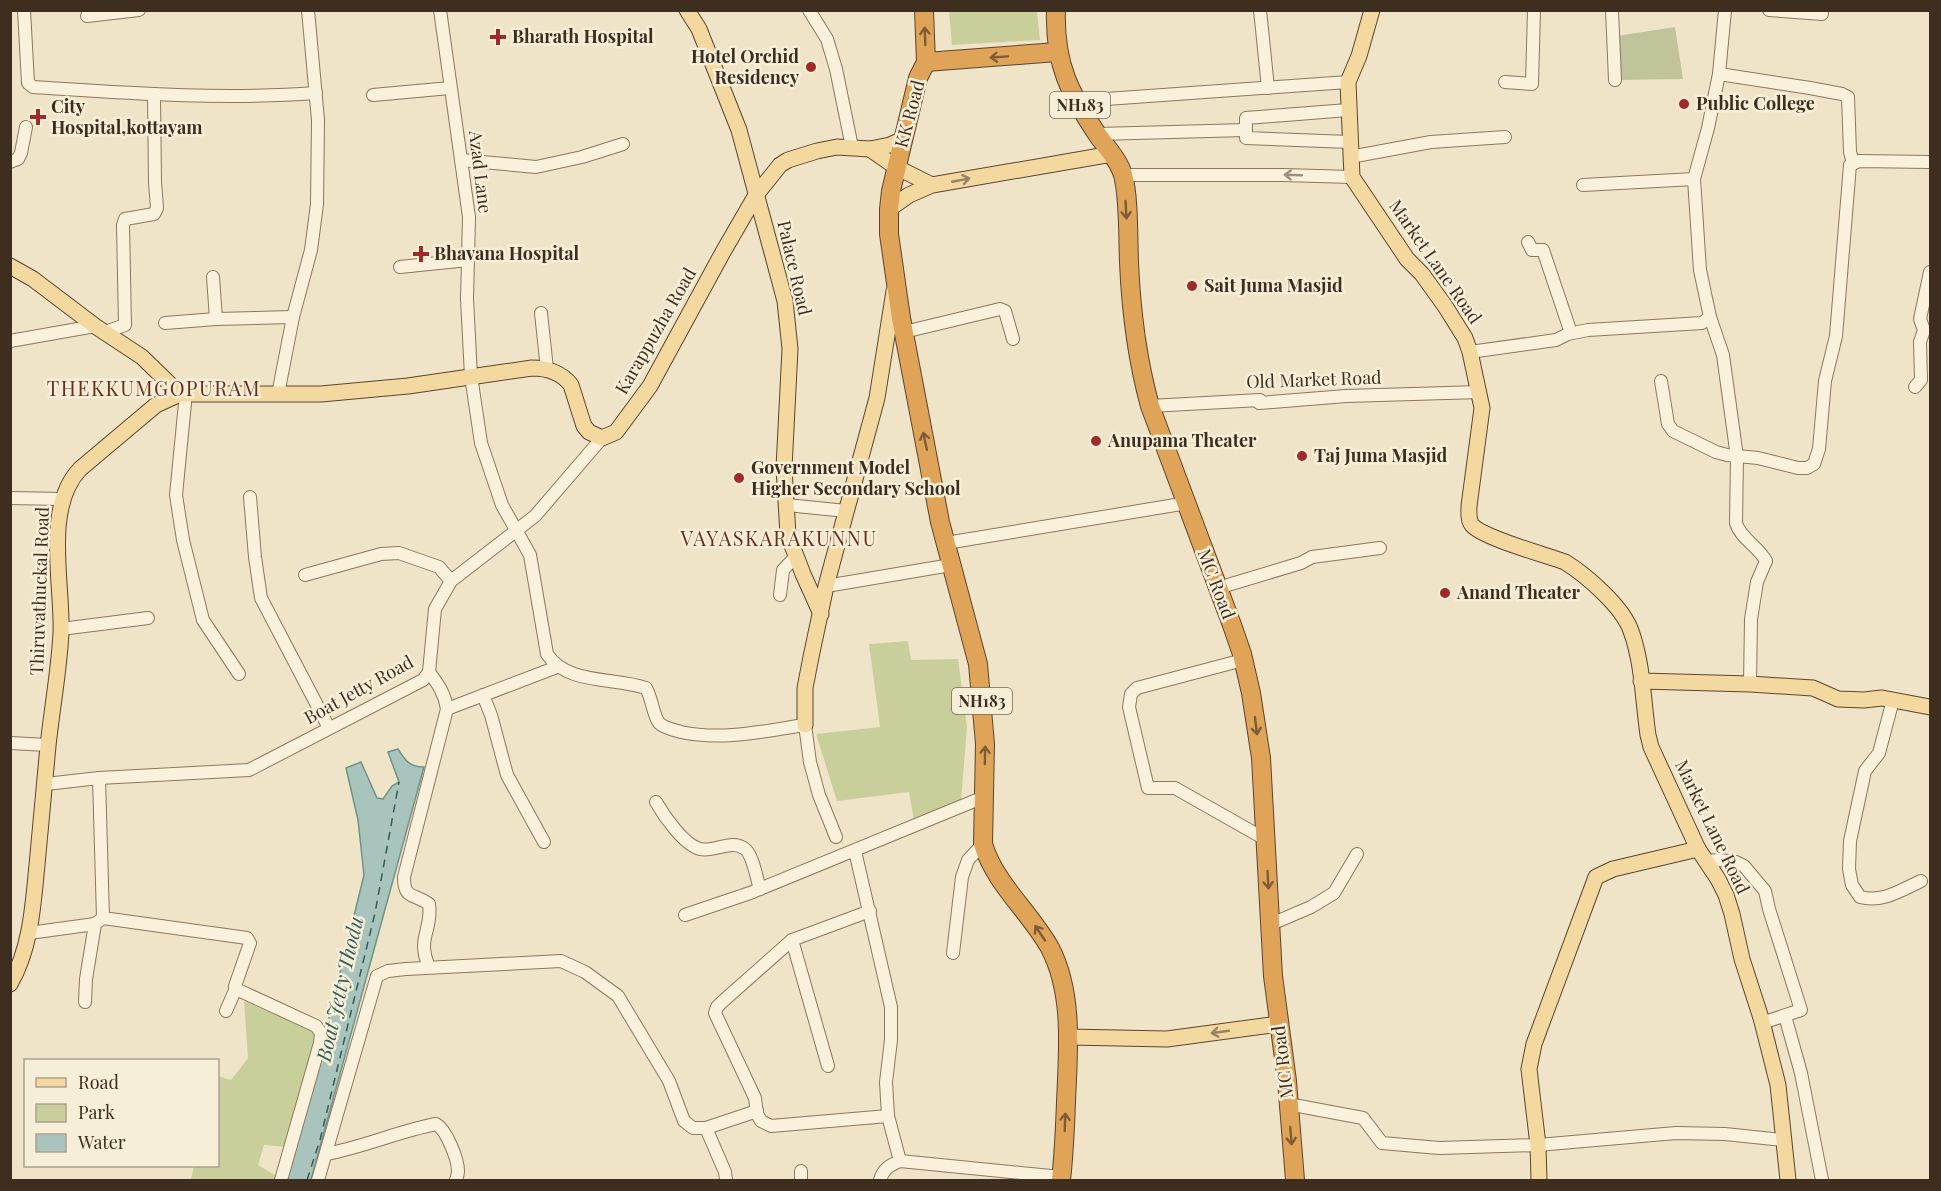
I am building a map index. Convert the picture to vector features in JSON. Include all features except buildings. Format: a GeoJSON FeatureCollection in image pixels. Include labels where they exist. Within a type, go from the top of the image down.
{"type":"FeatureCollection","features":[{"type":"Feature","properties":{"kind":"highway","name":"NH183"},"geometry":{"type":"LineString","coordinates":[[924,10],[926,62]]}},
{"type":"Feature","properties":{"kind":"highway","name":"MC Road"},"geometry":{"type":"LineString","coordinates":[[1056,10],[1057,52],[1067,81],[1123,175],[1130,278],[1141,372],[1150,406],[1243,660],[1251,693],[1261,759],[1269,925],[1278,1024],[1287,1081],[1295,1180]]}},
{"type":"Feature","properties":{"kind":"highway"},"geometry":{"type":"LineString","coordinates":[[926,62],[1057,52]]}},
{"type":"Feature","properties":{"kind":"highway","name":"KK Road"},"geometry":{"type":"LineString","coordinates":[[896,167],[918,78],[926,62]]}},
{"type":"Feature","properties":{"kind":"highway","name":"NH183"},"geometry":{"type":"LineString","coordinates":[[896,167],[889,209],[895,285],[930,461],[934,493],[978,664],[985,744],[983,844],[995,872],[1051,951],[1063,989],[1068,1017],[1061,1179]]}},
{"type":"Feature","properties":{"kind":"main road","name":"Palace Road"},"geometry":{"type":"LineString","coordinates":[[687,10],[699,29],[739,129],[785,301],[790,349],[784,468],[788,535],[821,614]]}},
{"type":"Feature","properties":{"kind":"main road","name":"Market Lane Road"},"geometry":{"type":"LineString","coordinates":[[1372,10],[1359,56],[1348,82],[1352,177],[1407,259],[1422,274],[1445,306],[1465,338],[1470,351],[1482,408],[1469,518],[1472,525],[1487,534],[1565,562],[1576,569],[1618,609],[1631,629],[1651,747],[1702,855],[1726,896],[1778,1085],[1788,1180]]}},
{"type":"Feature","properties":{"kind":"main road","name":"Karappuzha Road"},"geometry":{"type":"LineString","coordinates":[[602,438],[616,432],[621,427],[650,386],[723,252],[756,195],[772,174],[788,160],[837,147],[870,149],[890,145],[903,139]]}},
{"type":"Feature","properties":{"kind":"main road","name":"Karappuzha Road"},"geometry":{"type":"LineString","coordinates":[[870,149],[896,167],[932,185]]}},
{"type":"Feature","properties":{"kind":"main road"},"geometry":{"type":"LineString","coordinates":[[889,209],[909,195],[932,185],[1112,154]]}},
{"type":"Feature","properties":{"kind":"main road"},"geometry":{"type":"LineString","coordinates":[[10,266],[33,279],[142,357],[183,394],[321,394],[450,381],[532,368],[547,369],[567,380],[584,426],[589,432],[602,438]]}},
{"type":"Feature","properties":{"kind":"main road"},"geometry":{"type":"LineString","coordinates":[[806,725],[805,688],[826,586],[877,398],[895,285]]}},
{"type":"Feature","properties":{"kind":"main road","name":"Thiruvathuckal Road"},"geometry":{"type":"LineString","coordinates":[[10,984],[21,960],[29,933],[46,784],[61,629],[57,557],[62,499],[72,477],[100,450],[156,405],[183,394]]}},
{"type":"Feature","properties":{"kind":"main road"},"geometry":{"type":"LineString","coordinates":[[1641,681],[1813,688],[1838,699],[1882,698],[1930,707]]}},
{"type":"Feature","properties":{"kind":"main road"},"geometry":{"type":"LineString","coordinates":[[1539,1180],[1538,1145],[1530,1069],[1534,1044],[1596,877],[1613,869],[1702,855]]}},
{"type":"Feature","properties":{"kind":"main road"},"geometry":{"type":"LineString","coordinates":[[1068,1037],[1167,1039],[1278,1024]]}},
{"type":"Feature","properties":{"kind":"street"},"geometry":{"type":"LineString","coordinates":[[24,10],[28,82],[33,87],[154,95],[239,96],[316,93]]}},
{"type":"Feature","properties":{"kind":"street"},"geometry":{"type":"LineString","coordinates":[[87,16],[138,10]]}},
{"type":"Feature","properties":{"kind":"street"},"geometry":{"type":"LineString","coordinates":[[278,394],[293,317],[312,250],[317,204],[318,120],[308,10]]}},
{"type":"Feature","properties":{"kind":"street","name":"Azad Lane"},"geometry":{"type":"LineString","coordinates":[[440,10],[469,217],[467,299],[471,376],[481,443],[502,505],[530,555],[547,654],[557,667]]}},
{"type":"Feature","properties":{"kind":"street"},"geometry":{"type":"LineString","coordinates":[[809,10],[827,39],[836,69],[852,147]]}},
{"type":"Feature","properties":{"kind":"street"},"geometry":{"type":"LineString","coordinates":[[1260,10],[1268,88]]}},
{"type":"Feature","properties":{"kind":"street"},"geometry":{"type":"LineString","coordinates":[[1505,82],[1532,84],[1534,10]]}},
{"type":"Feature","properties":{"kind":"street"},"geometry":{"type":"LineString","coordinates":[[1612,10],[1615,80]]}},
{"type":"Feature","properties":{"kind":"street"},"geometry":{"type":"LineString","coordinates":[[1725,10],[1719,74],[1708,128],[1694,179],[1700,270],[1710,317],[1723,355],[1737,457],[1738,529],[1766,561],[1757,582],[1751,620],[1750,684]]}},
{"type":"Feature","properties":{"kind":"street"},"geometry":{"type":"LineString","coordinates":[[1769,10],[1822,14]]}},
{"type":"Feature","properties":{"kind":"street"},"geometry":{"type":"LineString","coordinates":[[1661,381],[1668,424],[1673,431],[1716,452],[1737,457],[1758,458],[1798,468],[1808,468],[1814,464],[1819,449],[1825,381],[1836,336],[1849,169],[1853,163],[1850,152],[1848,97],[1810,88],[1719,74]]}},
{"type":"Feature","properties":{"kind":"street"},"geometry":{"type":"LineString","coordinates":[[1078,101],[1348,82]]}},
{"type":"Feature","properties":{"kind":"street"},"geometry":{"type":"LineString","coordinates":[[373,95],[450,88]]}},
{"type":"Feature","properties":{"kind":"street"},"geometry":{"type":"LineString","coordinates":[[10,341],[125,325],[123,225],[125,219],[154,214],[157,208],[154,95]]}},
{"type":"Feature","properties":{"kind":"street"},"geometry":{"type":"LineString","coordinates":[[1348,110],[1246,118],[1246,138],[1350,150],[1505,137]]}},
{"type":"Feature","properties":{"kind":"street"},"geometry":{"type":"LineString","coordinates":[[10,162],[18,159],[21,153],[26,127]]}},
{"type":"Feature","properties":{"kind":"street"},"geometry":{"type":"LineString","coordinates":[[1098,134],[1246,130]]}},
{"type":"Feature","properties":{"kind":"street"},"geometry":{"type":"LineString","coordinates":[[461,160],[536,167],[582,157],[623,144]]}},
{"type":"Feature","properties":{"kind":"street"},"geometry":{"type":"LineString","coordinates":[[1853,163],[1930,162]]}},
{"type":"Feature","properties":{"kind":"street"},"geometry":{"type":"LineString","coordinates":[[1123,175],[1352,177]]}},
{"type":"Feature","properties":{"kind":"street"},"geometry":{"type":"LineString","coordinates":[[1583,185],[1694,179]]}},
{"type":"Feature","properties":{"kind":"street"},"geometry":{"type":"LineString","coordinates":[[1528,242],[1532,250],[1543,250],[1571,333]]}},
{"type":"Feature","properties":{"kind":"street"},"geometry":{"type":"LineString","coordinates":[[400,267],[468,260]]}},
{"type":"Feature","properties":{"kind":"street"},"geometry":{"type":"LineString","coordinates":[[1915,387],[1921,380],[1920,342],[1927,331],[1920,319],[1930,272]]}},
{"type":"Feature","properties":{"kind":"street"},"geometry":{"type":"LineString","coordinates":[[213,278],[216,319]]}},
{"type":"Feature","properties":{"kind":"street"},"geometry":{"type":"LineString","coordinates":[[904,333],[1000,309],[1005,311],[1013,339]]}},
{"type":"Feature","properties":{"kind":"street"},"geometry":{"type":"LineString","coordinates":[[542,313],[547,369]]}},
{"type":"Feature","properties":{"kind":"street"},"geometry":{"type":"LineString","coordinates":[[165,323],[293,317]]}},
{"type":"Feature","properties":{"kind":"street"},"geometry":{"type":"LineString","coordinates":[[1470,351],[1556,340],[1571,333],[1588,330],[1702,322],[1710,317]]}},
{"type":"Feature","properties":{"kind":"street","name":"Old Market Road"},"geometry":{"type":"LineString","coordinates":[[1150,406],[1480,392]]}},
{"type":"Feature","properties":{"kind":"street"},"geometry":{"type":"LineString","coordinates":[[183,394],[176,495],[183,540],[203,620],[239,674]]}},
{"type":"Feature","properties":{"kind":"street","name":"Boat Jetty Road"},"geometry":{"type":"LineString","coordinates":[[46,784],[99,778],[249,770],[423,680],[429,672],[435,609],[451,581],[534,516],[602,438]]}},
{"type":"Feature","properties":{"kind":"street"},"geometry":{"type":"LineString","coordinates":[[250,497],[261,598],[329,728]]}},
{"type":"Feature","properties":{"kind":"street"},"geometry":{"type":"LineString","coordinates":[[10,498],[62,499]]}},
{"type":"Feature","properties":{"kind":"street"},"geometry":{"type":"LineString","coordinates":[[946,543],[1187,503]]}},
{"type":"Feature","properties":{"kind":"street"},"geometry":{"type":"LineString","coordinates":[[787,505],[846,511]]}},
{"type":"Feature","properties":{"kind":"street"},"geometry":{"type":"LineString","coordinates":[[1218,588],[1301,563],[1312,556],[1380,548]]}},
{"type":"Feature","properties":{"kind":"street"},"geometry":{"type":"LineString","coordinates":[[305,575],[381,554],[399,553],[439,567],[451,581]]}},
{"type":"Feature","properties":{"kind":"street"},"geometry":{"type":"LineString","coordinates":[[780,595],[783,570],[796,556]]}},
{"type":"Feature","properties":{"kind":"street"},"geometry":{"type":"LineString","coordinates":[[826,586],[951,565]]}},
{"type":"Feature","properties":{"kind":"street"},"geometry":{"type":"LineString","coordinates":[[61,629],[148,618]]}},
{"type":"Feature","properties":{"kind":"street"},"geometry":{"type":"LineString","coordinates":[[1243,660],[1137,688],[1131,694],[1129,707],[1148,788],[1174,788],[1265,838]]}},
{"type":"Feature","properties":{"kind":"street"},"geometry":{"type":"LineString","coordinates":[[447,709],[557,667],[585,676],[632,683],[646,688],[652,698],[660,723],[671,730],[698,735],[732,736],[806,725],[810,762],[819,795],[836,837]]}},
{"type":"Feature","properties":{"kind":"street"},"geometry":{"type":"LineString","coordinates":[[429,672],[440,686],[447,709],[404,877],[407,893],[429,904],[430,914],[423,942],[423,954],[429,967]]}},
{"type":"Feature","properties":{"kind":"street"},"geometry":{"type":"LineString","coordinates":[[483,695],[491,715],[507,775],[544,842]]}},
{"type":"Feature","properties":{"kind":"street"},"geometry":{"type":"LineString","coordinates":[[1893,700],[1880,753],[1865,771],[1850,841],[1849,869],[1852,885],[1860,897],[1871,900],[1885,898],[1922,881]]}},
{"type":"Feature","properties":{"kind":"street"},"geometry":{"type":"LineString","coordinates":[[10,743],[48,745]]}},
{"type":"Feature","properties":{"kind":"street"},"geometry":{"type":"LineString","coordinates":[[85,1002],[86,979],[99,921],[99,778]]}},
{"type":"Feature","properties":{"kind":"street"},"geometry":{"type":"LineString","coordinates":[[684,915],[760,889],[984,797]]}},
{"type":"Feature","properties":{"kind":"street"},"geometry":{"type":"LineString","coordinates":[[656,802],[668,821],[693,847],[702,850],[733,845],[745,849],[750,855],[760,889]]}},
{"type":"Feature","properties":{"kind":"street"},"geometry":{"type":"LineString","coordinates":[[953,953],[962,877],[968,860],[983,844]]}},
{"type":"Feature","properties":{"kind":"street"},"geometry":{"type":"LineString","coordinates":[[855,851],[891,1007],[891,1040],[886,1082],[888,1116],[900,1161]]}},
{"type":"Feature","properties":{"kind":"street"},"geometry":{"type":"LineString","coordinates":[[1269,925],[1311,907],[1334,893],[1357,854]]}},
{"type":"Feature","properties":{"kind":"street"},"geometry":{"type":"LineString","coordinates":[[1702,855],[1736,862],[1744,866],[1765,891],[1768,909],[1801,1010],[1762,1023]]}},
{"type":"Feature","properties":{"kind":"street"},"geometry":{"type":"LineString","coordinates":[[870,911],[792,940],[717,1007],[715,1013],[755,1098],[761,1121],[771,1126],[888,1116]]}},
{"type":"Feature","properties":{"kind":"street"},"geometry":{"type":"LineString","coordinates":[[29,933],[99,921],[248,938],[250,943],[226,1011]]}},
{"type":"Feature","properties":{"kind":"street"},"geometry":{"type":"LineString","coordinates":[[792,940],[828,1066]]}},
{"type":"Feature","properties":{"kind":"street"},"geometry":{"type":"LineString","coordinates":[[318,1180],[377,976],[388,971],[561,961],[585,972],[618,996],[669,1081],[684,1121],[693,1128],[706,1128],[757,1111]]}},
{"type":"Feature","properties":{"kind":"street"},"geometry":{"type":"LineString","coordinates":[[236,988],[316,1026],[321,1033],[281,1180]]}},
{"type":"Feature","properties":{"kind":"street"},"geometry":{"type":"LineString","coordinates":[[1785,1016],[1801,1073],[1822,1180]]}},
{"type":"Feature","properties":{"kind":"street"},"geometry":{"type":"LineString","coordinates":[[1288,1104],[1363,1118],[1382,1143],[1439,1149],[1538,1145],[1676,1133],[1725,1134],[1784,1140]]}},
{"type":"Feature","properties":{"kind":"street"},"geometry":{"type":"LineString","coordinates":[[326,1154],[417,1127],[436,1124],[443,1127],[453,1152],[458,1171],[456,1180]]}},
{"type":"Feature","properties":{"kind":"street"},"geometry":{"type":"LineString","coordinates":[[706,1128],[726,1180]]}},
{"type":"Feature","properties":{"kind":"street"},"geometry":{"type":"LineString","coordinates":[[880,1180],[889,1166],[900,1161],[1061,1179]]}},
{"type":"Feature","properties":{"kind":"green space"},"geometry":{"type":"Polygon","coordinates":[[[949,11],[1037,11],[1040,40],[952,45],[949,11]]]}},
{"type":"Feature","properties":{"kind":"green space"},"geometry":{"type":"Polygon","coordinates":[[[1675,27],[1683,79],[1619,80],[1617,36],[1675,27]]]}},
{"type":"Feature","properties":{"kind":"green space"},"geometry":{"type":"Polygon","coordinates":[[[908,641],[911,660],[958,659],[967,727],[961,801],[914,820],[909,792],[837,801],[816,734],[880,727],[869,644],[908,641]]]}},
{"type":"Feature","properties":{"kind":"green space"},"geometry":{"type":"Polygon","coordinates":[[[244,1001],[317,1033],[288,1147],[264,1145],[258,1165],[278,1177],[277,1180],[191,1180],[194,1167],[219,1167],[219,1076],[231,1080],[248,1058],[244,1001]]]}},
{"type":"Feature","properties":{"kind":"water","name":"Boat Jetty Thodu"},"geometry":{"type":"Polygon","coordinates":[[[398,749],[408,762],[424,767],[311,1180],[285,1180],[312,1087],[364,875],[358,820],[346,768],[361,762],[377,798],[383,799],[392,786],[399,782],[388,752],[398,749]]]}},
{"type":"Feature","properties":{"kind":"ferry route"},"geometry":{"type":"LineString","coordinates":[[307,1180],[320,1140],[375,913],[399,782]]}},
{"type":"Feature","properties":{"kind":"place","name":"Bharath Hospital"},"geometry":{"type":"Point","coordinates":[498,37]}},
{"type":"Feature","properties":{"kind":"place","name":"Hotel Orchid Residency"},"geometry":{"type":"Point","coordinates":[811,67]}},
{"type":"Feature","properties":{"kind":"place","name":"Public College"},"geometry":{"type":"Point","coordinates":[1684,104]}},
{"type":"Feature","properties":{"kind":"place","name":"City Hospital,kottayam"},"geometry":{"type":"Point","coordinates":[38,117]}},
{"type":"Feature","properties":{"kind":"place","name":"Bhavana Hospital"},"geometry":{"type":"Point","coordinates":[421,254]}},
{"type":"Feature","properties":{"kind":"place","name":"Sait Juma Masjid"},"geometry":{"type":"Point","coordinates":[1192,286]}},
{"type":"Feature","properties":{"kind":"place","name":"Anupama Theater"},"geometry":{"type":"Point","coordinates":[1096,441]}},
{"type":"Feature","properties":{"kind":"place","name":"Taj Juma Masjid"},"geometry":{"type":"Point","coordinates":[1302,456]}},
{"type":"Feature","properties":{"kind":"place","name":"Government Model Higher Secondary School"},"geometry":{"type":"Point","coordinates":[739,478]}},
{"type":"Feature","properties":{"kind":"place","name":"Anand Theater"},"geometry":{"type":"Point","coordinates":[1445,593]}},
{"type":"Feature","properties":{"kind":"district","name":"THEKKUMGOPURAM"},"geometry":{"type":"Point","coordinates":[154,389]}},
{"type":"Feature","properties":{"kind":"district","name":"VAYASKARAKUNNU"},"geometry":{"type":"Point","coordinates":[779,539]}}]}
